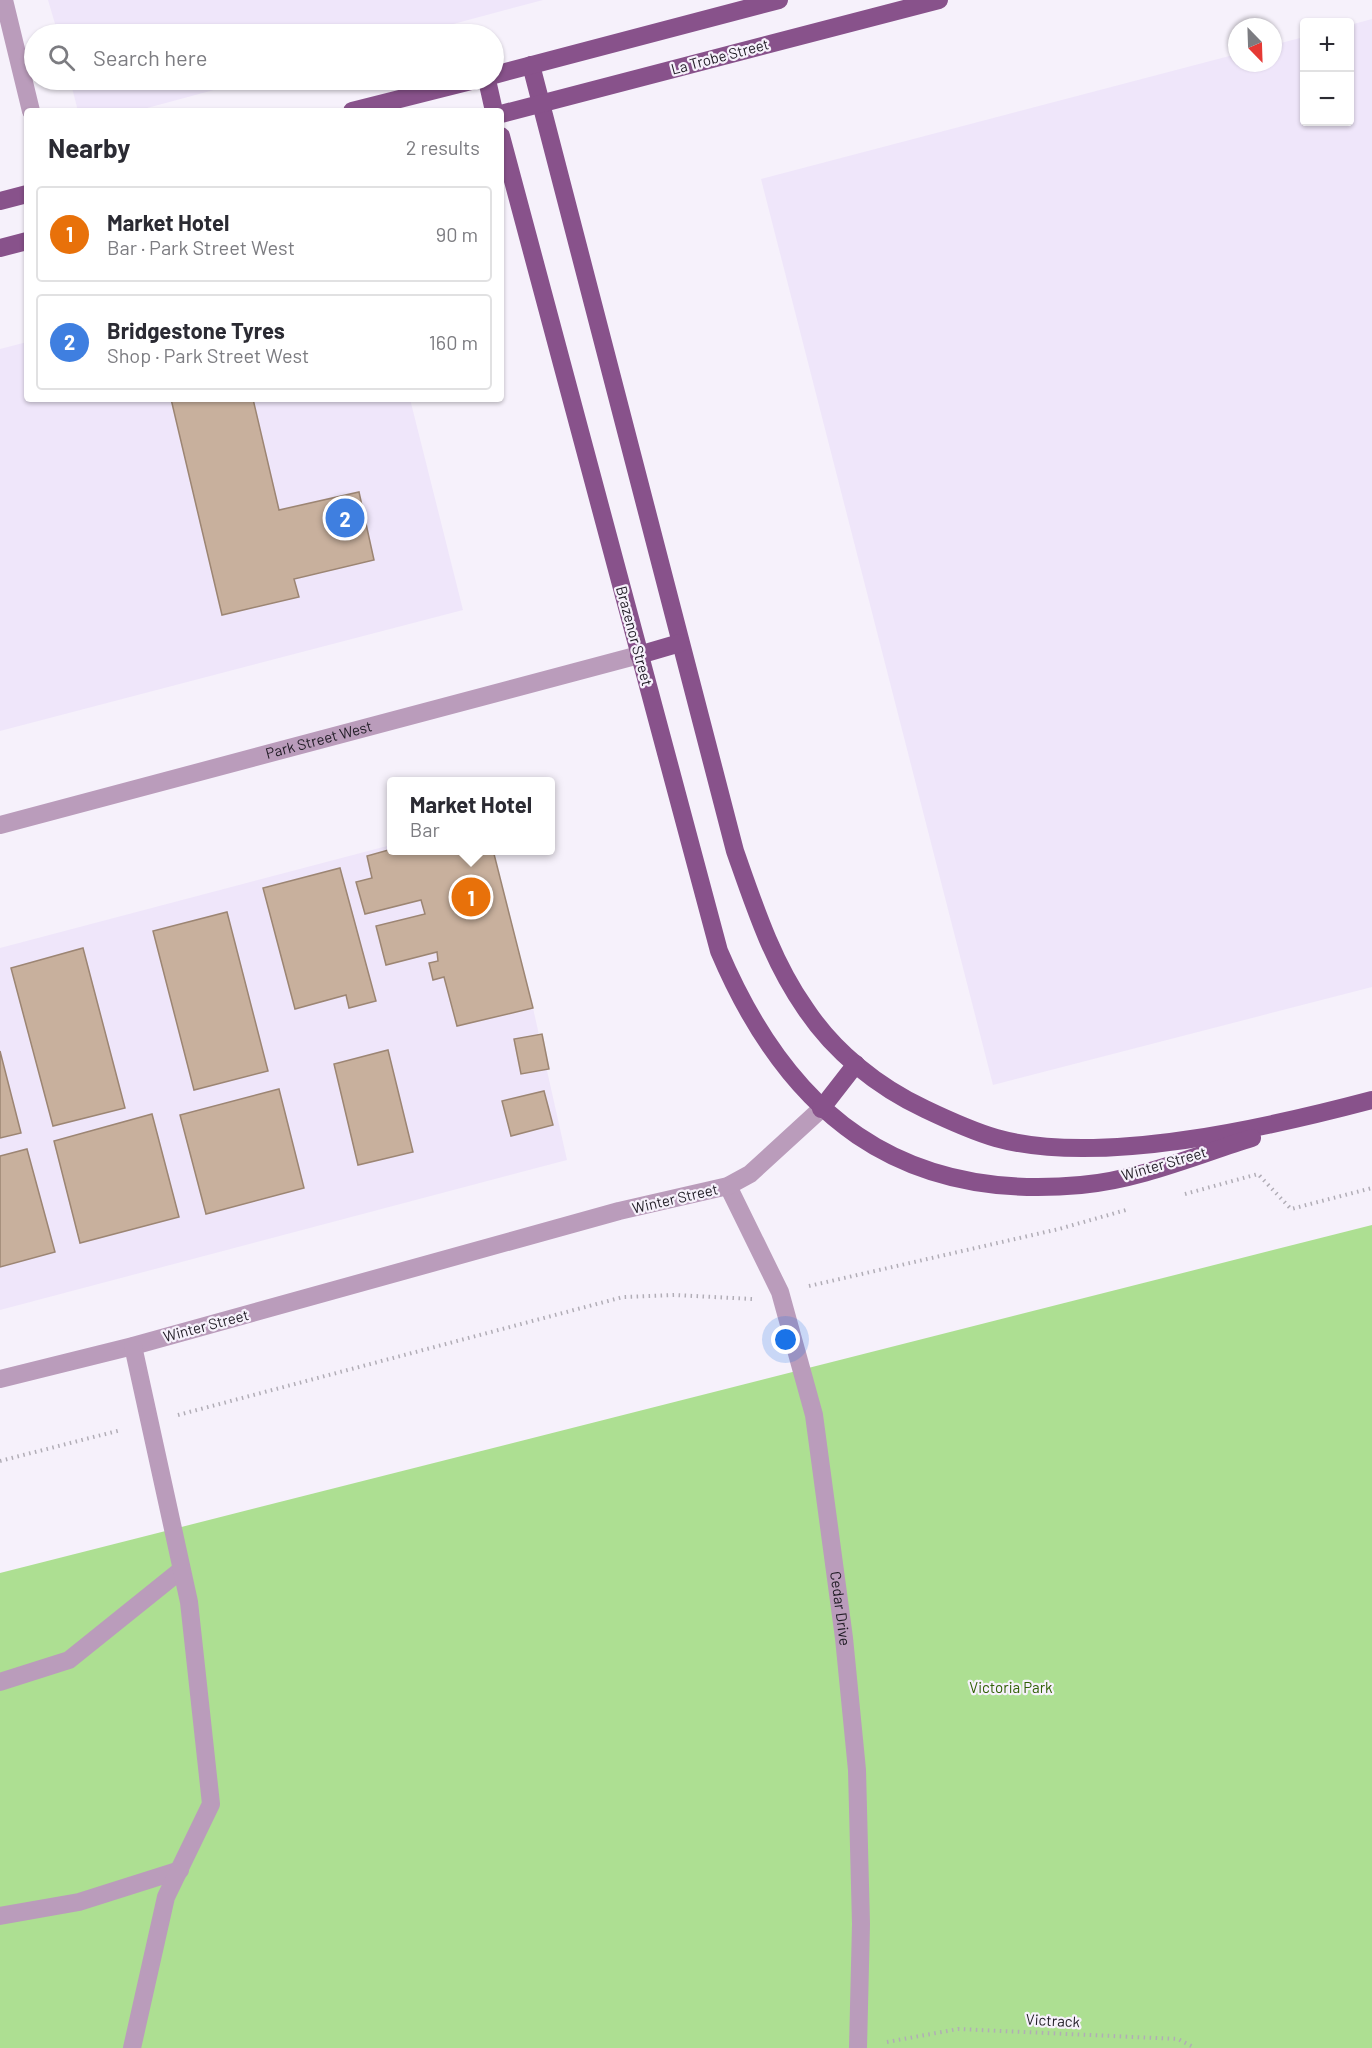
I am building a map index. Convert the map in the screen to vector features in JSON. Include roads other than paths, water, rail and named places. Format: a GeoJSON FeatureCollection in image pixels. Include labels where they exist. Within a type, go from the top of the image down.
{"type":"FeatureCollection","features":[{"type":"Feature","properties":{"kind":"main road"},"geometry":{"type":"LineString","coordinates":[[504,72],[779,0]]}},
{"type":"Feature","properties":{"kind":"main road","name":"La Trobe Street"},"geometry":{"type":"LineString","coordinates":[[504,113],[939,0]]}},
{"type":"Feature","properties":{"kind":"main road"},"geometry":{"type":"LineString","coordinates":[[531,65],[735,851],[756,912],[779,966],[805,1010],[855,1064],[821,1109]]}},
{"type":"Feature","properties":{"kind":"main road"},"geometry":{"type":"LineString","coordinates":[[364,108],[435,90]]}},
{"type":"Feature","properties":{"kind":"main road"},"geometry":{"type":"LineString","coordinates":[[489,90],[493,108]]}},
{"type":"Feature","properties":{"kind":"main road","name":"Brazenor Street"},"geometry":{"type":"LineString","coordinates":[[504,147],[719,951],[749,1015],[771,1049],[821,1109]]}},
{"type":"Feature","properties":{"kind":"main road"},"geometry":{"type":"LineString","coordinates":[[0,201],[24,195]]}},
{"type":"Feature","properties":{"kind":"main road"},"geometry":{"type":"LineString","coordinates":[[0,248],[24,242]]}},
{"type":"Feature","properties":{"kind":"main road"},"geometry":{"type":"LineString","coordinates":[[639,656],[680,643]]}},
{"type":"Feature","properties":{"kind":"main road","name":"Winter Street"},"geometry":{"type":"LineString","coordinates":[[855,1064],[874,1081],[953,1122],[997,1139],[1047,1146],[1101,1147],[1174,1141],[1260,1127],[1372,1101]]}},
{"type":"Feature","properties":{"kind":"main road","name":"Winter Street"},"geometry":{"type":"LineString","coordinates":[[821,1109],[865,1140],[896,1157],[945,1176],[988,1186],[1037,1187],[1083,1185],[1136,1174],[1351,1106]]}},
{"type":"Feature","properties":{"kind":"street"},"geometry":{"type":"LineString","coordinates":[[4,0],[24,79]]}},
{"type":"Feature","properties":{"kind":"street"},"geometry":{"type":"LineString","coordinates":[[27,90],[31,108]]}},
{"type":"Feature","properties":{"kind":"street","name":"Park Street West"},"geometry":{"type":"LineString","coordinates":[[0,825],[639,656]]}},
{"type":"Feature","properties":{"kind":"street","name":"Winter Street"},"geometry":{"type":"LineString","coordinates":[[0,1379],[133,1346],[619,1211],[728,1186],[750,1174],[821,1109]]}},
{"type":"Feature","properties":{"kind":"street","name":"Cedar Drive"},"geometry":{"type":"LineString","coordinates":[[728,1186],[780,1292],[814,1415],[856,1759],[861,1924],[858,2048]]}},
{"type":"Feature","properties":{"kind":"street"},"geometry":{"type":"LineString","coordinates":[[132,2048],[166,1897],[211,1804],[189,1602],[148,1423],[133,1346]]}},
{"type":"Feature","properties":{"kind":"street"},"geometry":{"type":"LineString","coordinates":[[0,1682],[69,1660],[181,1570]]}},
{"type":"Feature","properties":{"kind":"street"},"geometry":{"type":"LineString","coordinates":[[0,1916],[78,1902],[180,1870]]}},
{"type":"Feature","properties":{"kind":"place","name":"Bridgestone Tyres"},"geometry":{"type":"Point","coordinates":[345,518]}},
{"type":"Feature","properties":{"kind":"place","name":"Market Hotel"},"geometry":{"type":"Point","coordinates":[471,897]}},
{"type":"Feature","properties":{"kind":"park label","name":"Victoria Park"},"geometry":{"type":"Point","coordinates":[1011,1688]}}]}
